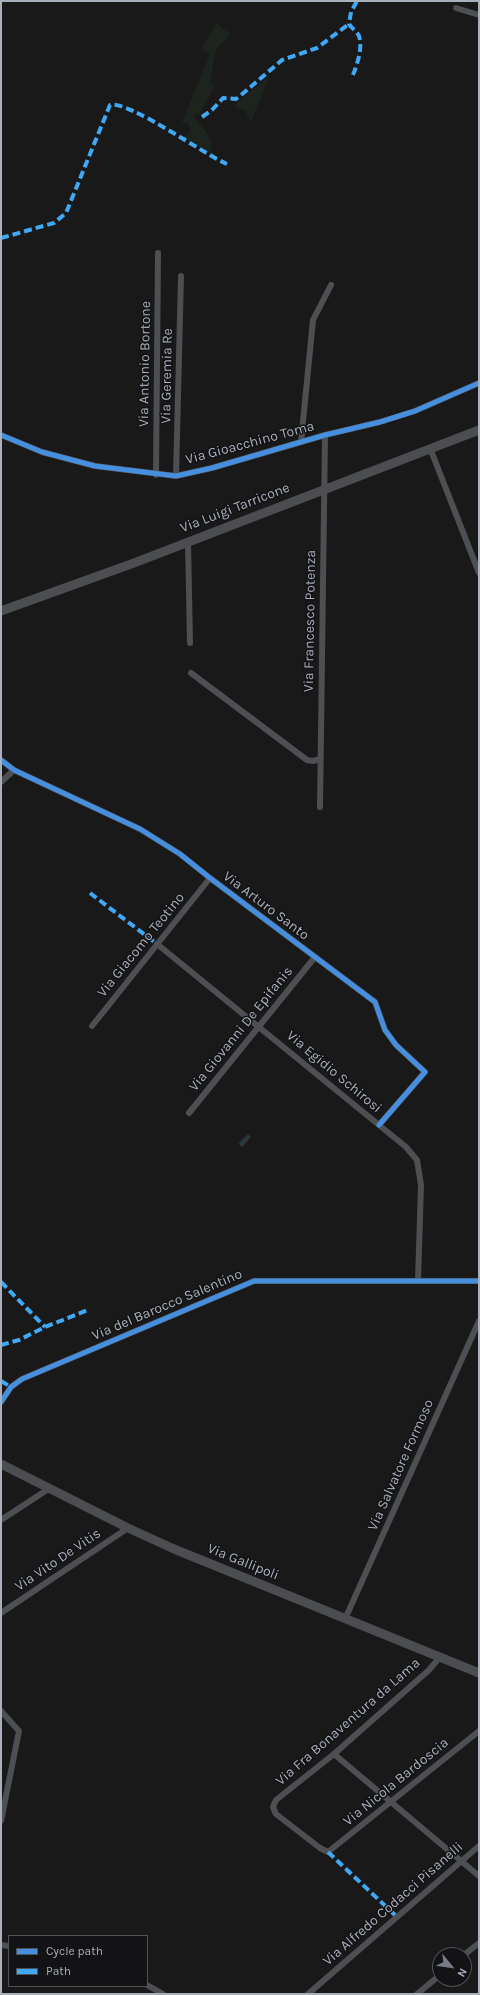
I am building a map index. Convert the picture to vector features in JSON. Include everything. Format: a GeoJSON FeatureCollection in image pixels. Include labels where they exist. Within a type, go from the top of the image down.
{"type":"FeatureCollection","features":[{"type":"Feature","properties":{"kind":"main road","name":"Via Luigi Tarricone"},"geometry":{"type":"LineString","coordinates":[[1,611],[188,542],[479,430]]}},
{"type":"Feature","properties":{"kind":"main road","name":"Via Gallipoli"},"geometry":{"type":"LineString","coordinates":[[1,1464],[128,1528],[479,1673]]}},
{"type":"Feature","properties":{"kind":"street"},"geometry":{"type":"LineString","coordinates":[[456,8],[479,15]]}},
{"type":"Feature","properties":{"kind":"street","name":"Via Antonio Bortone"},"geometry":{"type":"LineString","coordinates":[[156,475],[158,253]]}},
{"type":"Feature","properties":{"kind":"street","name":"Via Geremia Re"},"geometry":{"type":"LineString","coordinates":[[176,476],[181,276]]}},
{"type":"Feature","properties":{"kind":"street"},"geometry":{"type":"LineString","coordinates":[[301,442],[313,320],[331,285]]}},
{"type":"Feature","properties":{"kind":"street","name":"Via Gioacchino Toma"},"geometry":{"type":"LineString","coordinates":[[1,435],[42,452],[87,464],[156,475],[176,476],[212,468],[325,435],[380,422],[415,411],[479,383]]}},
{"type":"Feature","properties":{"kind":"street","name":"Via Francesco Potenza"},"geometry":{"type":"LineString","coordinates":[[320,807],[323,489],[325,435]]}},
{"type":"Feature","properties":{"kind":"street"},"geometry":{"type":"LineString","coordinates":[[430,448],[479,573]]}},
{"type":"Feature","properties":{"kind":"street"},"geometry":{"type":"LineString","coordinates":[[188,542],[190,643]]}},
{"type":"Feature","properties":{"kind":"street"},"geometry":{"type":"LineString","coordinates":[[191,673],[307,760],[313,761],[320,759]]}},
{"type":"Feature","properties":{"kind":"street","name":"Via Arturo Santo"},"geometry":{"type":"LineString","coordinates":[[1,760],[14,770],[140,829],[180,854],[313,959],[375,1002],[386,1030],[392,1040],[425,1072],[379,1125]]}},
{"type":"Feature","properties":{"kind":"street"},"geometry":{"type":"LineString","coordinates":[[1,782],[14,770]]}},
{"type":"Feature","properties":{"kind":"street","name":"Via Giacomo Teotino"},"geometry":{"type":"LineString","coordinates":[[92,1026],[210,878]]}},
{"type":"Feature","properties":{"kind":"street","name":"Via Egidio Schirosi"},"geometry":{"type":"LineString","coordinates":[[157,944],[406,1147],[417,1160],[421,1185],[418,1281]]}},
{"type":"Feature","properties":{"kind":"street","name":"Via Giovanni De Epifanis"},"geometry":{"type":"LineString","coordinates":[[190,1113],[313,959]]}},
{"type":"Feature","properties":{"kind":"street","name":"Via del Barocco Salentino"},"geometry":{"type":"LineString","coordinates":[[1,1402],[11,1387],[22,1380],[254,1281],[479,1281]]}},
{"type":"Feature","properties":{"kind":"street","name":"Via Salvatore Formoso"},"geometry":{"type":"LineString","coordinates":[[346,1619],[479,1321]]}},
{"type":"Feature","properties":{"kind":"street"},"geometry":{"type":"LineString","coordinates":[[1,1520],[50,1488]]}},
{"type":"Feature","properties":{"kind":"street","name":"Via Vito De Vitis"},"geometry":{"type":"LineString","coordinates":[[1,1613],[128,1528]]}},
{"type":"Feature","properties":{"kind":"street","name":"Via Fra Bonaventura da Lama"},"geometry":{"type":"LineString","coordinates":[[328,1852],[320,1848],[276,1814],[273,1807],[276,1800],[334,1754],[429,1670],[440,1657]]}},
{"type":"Feature","properties":{"kind":"street"},"geometry":{"type":"LineString","coordinates":[[1,1711],[19,1732],[1,1821]]}},
{"type":"Feature","properties":{"kind":"street","name":"Via Nicola Bardoscia"},"geometry":{"type":"LineString","coordinates":[[328,1852],[479,1731]]}},
{"type":"Feature","properties":{"kind":"street"},"geometry":{"type":"LineString","coordinates":[[334,1754],[479,1876]]}},
{"type":"Feature","properties":{"kind":"street","name":"Via Alfredo Codacci Pisanelli"},"geometry":{"type":"LineString","coordinates":[[308,1994],[479,1846]]}},
{"type":"Feature","properties":{"kind":"street"},"geometry":{"type":"LineString","coordinates":[[417,1994],[432,1982]]}},
{"type":"Feature","properties":{"kind":"street"},"geometry":{"type":"LineString","coordinates":[[148,1986],[163,1994]]}},
{"type":"Feature","properties":{"kind":"shaded area"},"geometry":{"type":"Polygon","coordinates":[[[216,23],[230,34],[216,51],[210,83],[215,85],[200,114],[195,115],[194,117],[204,129],[211,142],[211,153],[183,137],[190,133],[191,128],[188,124],[182,122],[210,54],[201,50],[216,23]]]}},
{"type":"Feature","properties":{"kind":"shaded area"},"geometry":{"type":"Polygon","coordinates":[[[270,76],[251,121],[244,109],[238,109],[234,106],[270,76]]]}},
{"type":"Feature","properties":{"kind":"shaded area"},"geometry":{"type":"Polygon","coordinates":[[[248,1134],[251,1137],[242,1147],[240,1146],[239,1143],[248,1134]]]}},
{"type":"Feature","properties":{"kind":"marked path"},"geometry":{"type":"LineString","coordinates":[[353,75],[359,56],[360,41],[358,34],[349,24],[351,12],[357,1]]}},
{"type":"Feature","properties":{"kind":"marked path"},"geometry":{"type":"LineString","coordinates":[[202,117],[212,110],[223,98],[236,99],[282,60],[317,48],[349,24]]}},
{"type":"Feature","properties":{"kind":"marked path"},"geometry":{"type":"LineString","coordinates":[[1,238],[54,223],[66,213],[110,105],[119,106],[133,111],[149,119],[227,164]]}},
{"type":"Feature","properties":{"kind":"marked path"},"geometry":{"type":"LineString","coordinates":[[90,893],[157,944]]}},
{"type":"Feature","properties":{"kind":"marked path"},"geometry":{"type":"LineString","coordinates":[[1,1282],[45,1327]]}},
{"type":"Feature","properties":{"kind":"marked path"},"geometry":{"type":"LineString","coordinates":[[1,1345],[19,1340],[45,1327],[88,1310]]}},
{"type":"Feature","properties":{"kind":"marked path"},"geometry":{"type":"LineString","coordinates":[[1,1381],[11,1387]]}},
{"type":"Feature","properties":{"kind":"marked path"},"geometry":{"type":"LineString","coordinates":[[328,1852],[396,1916]]}},
{"type":"Feature","properties":{"kind":"cycle path"},"geometry":{"type":"LineString","coordinates":[[1,435],[42,452],[95,466],[176,476],[212,468],[325,435],[380,422],[415,411],[479,383]]}},
{"type":"Feature","properties":{"kind":"cycle path"},"geometry":{"type":"LineString","coordinates":[[1,760],[14,770],[140,829],[180,854],[375,1002],[385,1030],[396,1045],[425,1072],[379,1125]]}},
{"type":"Feature","properties":{"kind":"cycle path"},"geometry":{"type":"LineString","coordinates":[[1,1402],[11,1387],[22,1379],[254,1281],[479,1281]]}}]}
